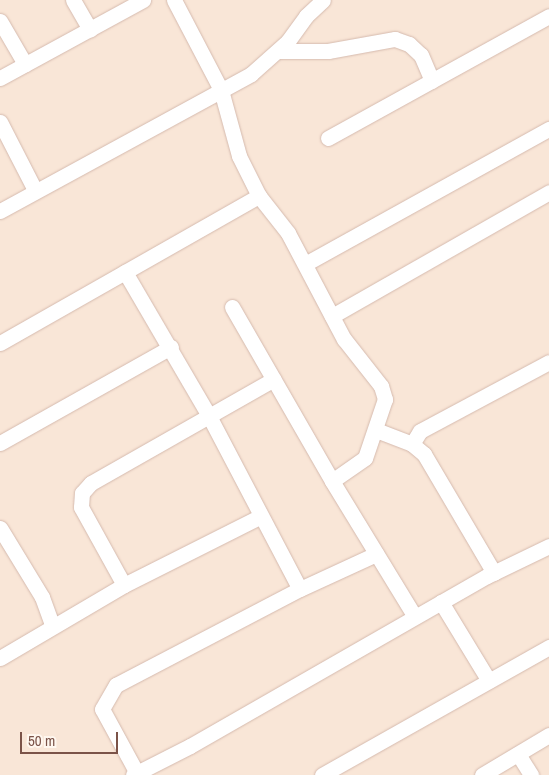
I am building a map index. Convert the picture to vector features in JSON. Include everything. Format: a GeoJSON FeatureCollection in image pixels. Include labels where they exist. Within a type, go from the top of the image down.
{"type":"FeatureCollection","features":[{"type":"Feature","properties":{"kind":"street"},"geometry":{"type":"LineString","coordinates":[[73,0],[90,29]]}},
{"type":"Feature","properties":{"kind":"street"},"geometry":{"type":"LineString","coordinates":[[0,78],[143,0]]}},
{"type":"Feature","properties":{"kind":"street"},"geometry":{"type":"LineString","coordinates":[[174,0],[221,90],[239,156],[258,196],[288,233],[344,339],[381,386],[385,399],[365,458],[332,481]]}},
{"type":"Feature","properties":{"kind":"street"},"geometry":{"type":"LineString","coordinates":[[0,211],[35,190],[251,74],[278,51],[323,0]]}},
{"type":"Feature","properties":{"kind":"street"},"geometry":{"type":"LineString","coordinates":[[328,138],[549,16]]}},
{"type":"Feature","properties":{"kind":"street"},"geometry":{"type":"LineString","coordinates":[[0,21],[25,64]]}},
{"type":"Feature","properties":{"kind":"street"},"geometry":{"type":"LineString","coordinates":[[278,51],[328,51],[395,39],[409,44],[421,55],[432,81]]}},
{"type":"Feature","properties":{"kind":"street"},"geometry":{"type":"LineString","coordinates":[[0,122],[35,190]]}},
{"type":"Feature","properties":{"kind":"street"},"geometry":{"type":"LineString","coordinates":[[305,264],[549,129]]}},
{"type":"Feature","properties":{"kind":"street"},"geometry":{"type":"LineString","coordinates":[[332,316],[549,192]]}},
{"type":"Feature","properties":{"kind":"street"},"geometry":{"type":"LineString","coordinates":[[0,344],[258,196]]}},
{"type":"Feature","properties":{"kind":"street"},"geometry":{"type":"LineString","coordinates":[[124,272],[209,416],[300,589]]}},
{"type":"Feature","properties":{"kind":"street"},"geometry":{"type":"LineString","coordinates":[[232,307],[332,481],[415,617]]}},
{"type":"Feature","properties":{"kind":"street"},"geometry":{"type":"LineString","coordinates":[[0,443],[170,347]]}},
{"type":"Feature","properties":{"kind":"street"},"geometry":{"type":"LineString","coordinates":[[412,444],[420,431],[549,362]]}},
{"type":"Feature","properties":{"kind":"street"},"geometry":{"type":"LineString","coordinates":[[124,585],[81,507],[82,493],[91,483],[274,379]]}},
{"type":"Feature","properties":{"kind":"street"},"geometry":{"type":"LineString","coordinates":[[376,430],[412,444],[424,454],[494,572]]}},
{"type":"Feature","properties":{"kind":"street"},"geometry":{"type":"LineString","coordinates":[[0,658],[124,585],[261,516]]}},
{"type":"Feature","properties":{"kind":"street"},"geometry":{"type":"LineString","coordinates":[[0,528],[42,597],[52,626]]}},
{"type":"Feature","properties":{"kind":"street"},"geometry":{"type":"LineString","coordinates":[[376,554],[300,589],[116,685],[102,709],[136,774],[494,572],[549,546]]}},
{"type":"Feature","properties":{"kind":"street"},"geometry":{"type":"LineString","coordinates":[[442,602],[489,681]]}},
{"type":"Feature","properties":{"kind":"street"},"geometry":{"type":"LineString","coordinates":[[322,775],[549,647]]}},
{"type":"Feature","properties":{"kind":"street"},"geometry":{"type":"LineString","coordinates":[[482,775],[549,735]]}},
{"type":"Feature","properties":{"kind":"street"},"geometry":{"type":"LineString","coordinates":[[518,754],[530,775]]}},
{"type":"Feature","properties":{"kind":"shaded area"},"geometry":{"type":"Polygon","coordinates":[[[0,0],[549,0],[549,775],[0,775],[0,0]]]}}]}
